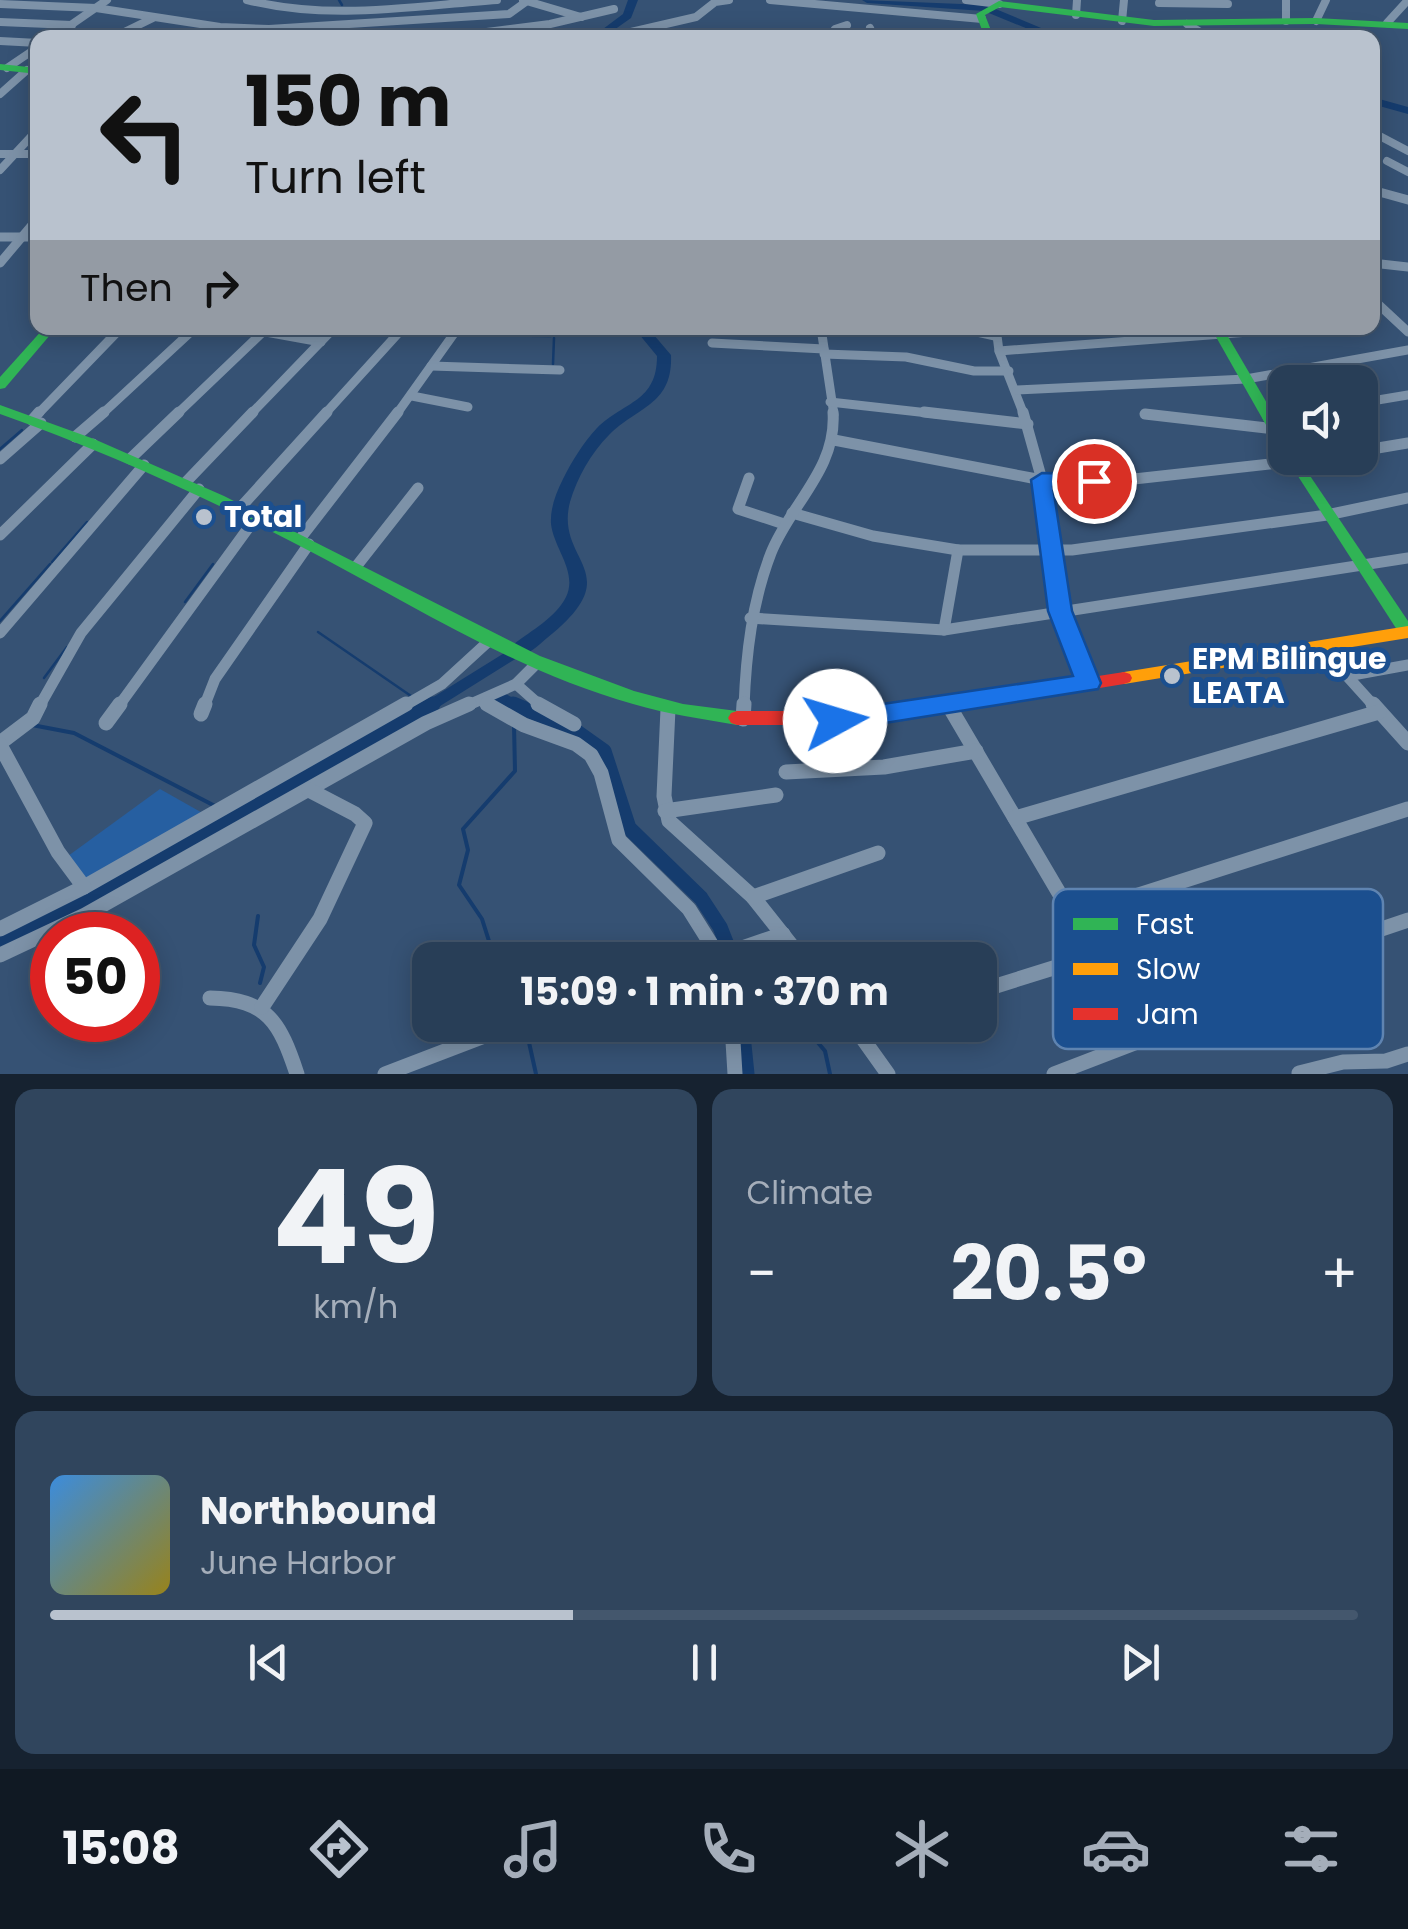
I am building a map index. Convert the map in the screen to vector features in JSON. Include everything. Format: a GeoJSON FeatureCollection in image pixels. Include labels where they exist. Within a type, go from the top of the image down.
{"type":"FeatureCollection","features":[{"type":"Feature","properties":{"kind":"main road"},"geometry":{"type":"LineString","coordinates":[[986,27],[999,4],[1076,7],[1122,21],[1154,24],[1316,21],[1408,26]]}},
{"type":"Feature","properties":{"kind":"main road"},"geometry":{"type":"LineString","coordinates":[[4,68],[30,70]]}},
{"type":"Feature","properties":{"kind":"main road"},"geometry":{"type":"LineString","coordinates":[[0,385],[44,335]]}},
{"type":"Feature","properties":{"kind":"main road"},"geometry":{"type":"LineString","coordinates":[[1221,335],[1268,409]]}},
{"type":"Feature","properties":{"kind":"main road"},"geometry":{"type":"LineString","coordinates":[[0,410],[37,421],[240,508],[494,642],[587,686],[668,709],[743,719],[835,721],[950,706],[1408,632],[1302,475]]}},
{"type":"Feature","properties":{"kind":"street"},"geometry":{"type":"LineString","coordinates":[[64,30],[107,0]]}},
{"type":"Feature","properties":{"kind":"street"},"geometry":{"type":"LineString","coordinates":[[246,0],[297,11],[494,0]]}},
{"type":"Feature","properties":{"kind":"street"},"geometry":{"type":"LineString","coordinates":[[341,30],[342,0]]}},
{"type":"Feature","properties":{"kind":"street"},"geometry":{"type":"LineString","coordinates":[[518,0],[582,18]]}},
{"type":"Feature","properties":{"kind":"street"},"geometry":{"type":"LineString","coordinates":[[501,30],[582,18],[616,8],[598,0]]}},
{"type":"Feature","properties":{"kind":"street"},"geometry":{"type":"LineString","coordinates":[[635,30],[696,17],[715,2],[729,0]]}},
{"type":"Feature","properties":{"kind":"street"},"geometry":{"type":"LineString","coordinates":[[770,0],[986,27]]}},
{"type":"Feature","properties":{"kind":"street"},"geometry":{"type":"LineString","coordinates":[[966,0],[999,4]]}},
{"type":"Feature","properties":{"kind":"street"},"geometry":{"type":"LineString","coordinates":[[1122,21],[1124,0]]}},
{"type":"Feature","properties":{"kind":"street"},"geometry":{"type":"LineString","coordinates":[[1286,0],[1286,21]]}},
{"type":"Feature","properties":{"kind":"street"},"geometry":{"type":"LineString","coordinates":[[1316,21],[1326,0]]}},
{"type":"Feature","properties":{"kind":"street"},"geometry":{"type":"LineString","coordinates":[[1387,23],[1408,0]]}},
{"type":"Feature","properties":{"kind":"street"},"geometry":{"type":"LineString","coordinates":[[0,4],[96,8],[250,29],[509,14],[527,1]]}},
{"type":"Feature","properties":{"kind":"street"},"geometry":{"type":"LineString","coordinates":[[1154,24],[1158,1],[1227,2],[1239,22]]}},
{"type":"Feature","properties":{"kind":"street"},"geometry":{"type":"LineString","coordinates":[[128,30],[156,16]]}},
{"type":"Feature","properties":{"kind":"street"},"geometry":{"type":"LineString","coordinates":[[0,22],[72,25]]}},
{"type":"Feature","properties":{"kind":"street"},"geometry":{"type":"LineString","coordinates":[[1188,24],[1197,30]]}},
{"type":"Feature","properties":{"kind":"street"},"geometry":{"type":"LineString","coordinates":[[837,30],[846,25]]}},
{"type":"Feature","properties":{"kind":"street"},"geometry":{"type":"LineString","coordinates":[[0,41],[30,44]]}},
{"type":"Feature","properties":{"kind":"street"},"geometry":{"type":"LineString","coordinates":[[4,68],[30,50]]}},
{"type":"Feature","properties":{"kind":"street"},"geometry":{"type":"LineString","coordinates":[[0,94],[30,72]]}},
{"type":"Feature","properties":{"kind":"street"},"geometry":{"type":"LineString","coordinates":[[1380,136],[1408,151]]}},
{"type":"Feature","properties":{"kind":"street"},"geometry":{"type":"LineString","coordinates":[[0,170],[30,138]]}},
{"type":"Feature","properties":{"kind":"street"},"geometry":{"type":"LineString","coordinates":[[0,154],[30,154]]}},
{"type":"Feature","properties":{"kind":"street"},"geometry":{"type":"LineString","coordinates":[[1387,161],[1408,172]]}},
{"type":"Feature","properties":{"kind":"street"},"geometry":{"type":"LineString","coordinates":[[1380,192],[1408,200]]}},
{"type":"Feature","properties":{"kind":"street"},"geometry":{"type":"LineString","coordinates":[[0,263],[30,228]]}},
{"type":"Feature","properties":{"kind":"street"},"geometry":{"type":"LineString","coordinates":[[0,236],[30,237]]}},
{"type":"Feature","properties":{"kind":"street"},"geometry":{"type":"LineString","coordinates":[[1380,263],[1408,267]]}},
{"type":"Feature","properties":{"kind":"street"},"geometry":{"type":"LineString","coordinates":[[1380,306],[1408,332]]}},
{"type":"Feature","properties":{"kind":"street"},"geometry":{"type":"LineString","coordinates":[[1380,319],[1390,318]]}},
{"type":"Feature","properties":{"kind":"street"},"geometry":{"type":"LineString","coordinates":[[0,459],[115,335]]}},
{"type":"Feature","properties":{"kind":"street"},"geometry":{"type":"LineString","coordinates":[[75,437],[188,335]]}},
{"type":"Feature","properties":{"kind":"street"},"geometry":{"type":"LineString","coordinates":[[0,632],[137,462],[259,335]]}},
{"type":"Feature","properties":{"kind":"street"},"geometry":{"type":"LineString","coordinates":[[291,335],[321,342]]}},
{"type":"Feature","properties":{"kind":"street"},"geometry":{"type":"LineString","coordinates":[[84,887],[46,837],[19,773],[0,744],[33,718],[55,673],[82,633],[192,486],[328,335]]}},
{"type":"Feature","properties":{"kind":"street"},"geometry":{"type":"LineString","coordinates":[[240,508],[397,335]]}},
{"type":"Feature","properties":{"kind":"street"},"geometry":{"type":"LineString","coordinates":[[201,714],[215,679],[304,541],[453,335]]}},
{"type":"Feature","properties":{"kind":"street"},"geometry":{"type":"LineString","coordinates":[[743,719],[750,618],[762,574],[784,524],[821,470],[834,440],[822,335]]}},
{"type":"Feature","properties":{"kind":"street"},"geometry":{"type":"LineString","coordinates":[[996,335],[1028,424],[1042,480],[1060,611],[1089,683]]}},
{"type":"Feature","properties":{"kind":"street"},"geometry":{"type":"LineString","coordinates":[[999,350],[1173,335]]}},
{"type":"Feature","properties":{"kind":"street"},"geometry":{"type":"LineString","coordinates":[[712,343],[906,357],[974,371],[1009,371]]}},
{"type":"Feature","properties":{"kind":"street"},"geometry":{"type":"LineString","coordinates":[[1017,390],[1246,380],[1408,350]]}},
{"type":"Feature","properties":{"kind":"street"},"geometry":{"type":"LineString","coordinates":[[432,366],[560,370]]}},
{"type":"Feature","properties":{"kind":"street"},"geometry":{"type":"LineString","coordinates":[[1378,400],[1408,395]]}},
{"type":"Feature","properties":{"kind":"street"},"geometry":{"type":"LineString","coordinates":[[412,396],[468,408]]}},
{"type":"Feature","properties":{"kind":"street"},"geometry":{"type":"LineString","coordinates":[[830,402],[1028,424]]}},
{"type":"Feature","properties":{"kind":"street"},"geometry":{"type":"LineString","coordinates":[[1145,414],[1268,420]]}},
{"type":"Feature","properties":{"kind":"street"},"geometry":{"type":"LineString","coordinates":[[834,440],[1042,480],[1124,480],[1268,463]]}},
{"type":"Feature","properties":{"kind":"street"},"geometry":{"type":"LineString","coordinates":[[1378,449],[1408,443]]}},
{"type":"Feature","properties":{"kind":"street"},"geometry":{"type":"LineString","coordinates":[[0,535],[93,444]]}},
{"type":"Feature","properties":{"kind":"street"},"geometry":{"type":"LineString","coordinates":[[748,478],[739,511],[784,524]]}},
{"type":"Feature","properties":{"kind":"street"},"geometry":{"type":"LineString","coordinates":[[355,568],[418,488]]}},
{"type":"Feature","properties":{"kind":"street"},"geometry":{"type":"LineString","coordinates":[[792,512],[873,536],[958,550],[1052,550],[1327,515],[1408,498]]}},
{"type":"Feature","properties":{"kind":"street"},"geometry":{"type":"LineString","coordinates":[[106,724],[164,647],[198,589],[257,516]]}},
{"type":"Feature","properties":{"kind":"street"},"geometry":{"type":"LineString","coordinates":[[944,630],[958,550]]}},
{"type":"Feature","properties":{"kind":"street"},"geometry":{"type":"LineString","coordinates":[[750,618],[944,630],[1408,558]]}},
{"type":"Feature","properties":{"kind":"street"},"geometry":{"type":"LineString","coordinates":[[0,928],[84,887],[442,684],[494,642]]}},
{"type":"Feature","properties":{"kind":"street"},"geometry":{"type":"LineString","coordinates":[[0,955],[85,916],[426,723],[516,684],[533,662]]}},
{"type":"Feature","properties":{"kind":"street"},"geometry":{"type":"LineString","coordinates":[[1408,665],[1347,676],[1408,743]]}},
{"type":"Feature","properties":{"kind":"street"},"geometry":{"type":"LineString","coordinates":[[516,684],[532,701],[574,724]]}},
{"type":"Feature","properties":{"kind":"street"},"geometry":{"type":"LineString","coordinates":[[482,701],[527,727],[577,743],[590,754],[600,772],[619,840],[688,903],[707,942]]}},
{"type":"Feature","properties":{"kind":"street"},"geometry":{"type":"LineString","coordinates":[[950,706],[1057,889]]}},
{"type":"Feature","properties":{"kind":"street"},"geometry":{"type":"LineString","coordinates":[[668,709],[665,811],[669,821],[754,896],[789,942]]}},
{"type":"Feature","properties":{"kind":"street"},"geometry":{"type":"LineString","coordinates":[[1015,818],[1379,712]]}},
{"type":"Feature","properties":{"kind":"street"},"geometry":{"type":"LineString","coordinates":[[786,772],[884,766],[976,751]]}},
{"type":"Feature","properties":{"kind":"street"},"geometry":{"type":"LineString","coordinates":[[262,1007],[319,925],[353,858],[365,823],[359,814],[326,802],[309,790]]}},
{"type":"Feature","properties":{"kind":"street"},"geometry":{"type":"LineString","coordinates":[[665,811],[776,795]]}},
{"type":"Feature","properties":{"kind":"street"},"geometry":{"type":"LineString","coordinates":[[1158,889],[1408,809]]}},
{"type":"Feature","properties":{"kind":"street"},"geometry":{"type":"LineString","coordinates":[[754,896],[878,853]]}},
{"type":"Feature","properties":{"kind":"street"},"geometry":{"type":"LineString","coordinates":[[1383,928],[1408,920]]}},
{"type":"Feature","properties":{"kind":"street"},"geometry":{"type":"LineString","coordinates":[[760,942],[783,934]]}},
{"type":"Feature","properties":{"kind":"street"},"geometry":{"type":"LineString","coordinates":[[997,986],[1053,968]]}},
{"type":"Feature","properties":{"kind":"street"},"geometry":{"type":"LineString","coordinates":[[210,998],[234,999],[262,1007],[286,1037],[298,1074]]}},
{"type":"Feature","properties":{"kind":"street"},"geometry":{"type":"LineString","coordinates":[[385,1074],[469,1042]]}},
{"type":"Feature","properties":{"kind":"street"},"geometry":{"type":"LineString","coordinates":[[733,1042],[735,1074]]}},
{"type":"Feature","properties":{"kind":"street"},"geometry":{"type":"LineString","coordinates":[[865,1042],[888,1074]]}},
{"type":"Feature","properties":{"kind":"street"},"geometry":{"type":"LineString","coordinates":[[1054,1074],[1119,1049]]}},
{"type":"Feature","properties":{"kind":"street"},"geometry":{"type":"LineString","coordinates":[[1299,1073],[1356,1060],[1386,1062],[1408,1054]]}},
{"type":"Feature","properties":{"kind":"shaded area"},"geometry":{"type":"Polygon","coordinates":[[[160,789],[206,815],[87,883],[68,856],[160,789]]]}},
{"type":"Feature","properties":{"kind":"waterway"},"geometry":{"type":"LineString","coordinates":[[339,0],[342,5]]}},
{"type":"Feature","properties":{"kind":"waterway"},"geometry":{"type":"LineString","coordinates":[[609,30],[627,16],[633,0]]}},
{"type":"Feature","properties":{"kind":"waterway"},"geometry":{"type":"LineString","coordinates":[[867,0],[986,8],[1040,30]]}},
{"type":"Feature","properties":{"kind":"waterway"},"geometry":{"type":"LineString","coordinates":[[1380,102],[1408,111]]}},
{"type":"Feature","properties":{"kind":"waterway"},"geometry":{"type":"LineString","coordinates":[[472,335],[552,335]]}},
{"type":"Feature","properties":{"kind":"waterway"},"geometry":{"type":"LineString","coordinates":[[521,649],[559,617],[576,595],[577,572],[563,537],[560,509],[573,475],[589,449],[617,420],[656,392],[661,382],[664,355],[647,335]]}},
{"type":"Feature","properties":{"kind":"waterway"},"geometry":{"type":"LineString","coordinates":[[553,364],[554,338]]}},
{"type":"Feature","properties":{"kind":"waterway"},"geometry":{"type":"LineString","coordinates":[[0,449],[22,430]]}},
{"type":"Feature","properties":{"kind":"waterway"},"geometry":{"type":"LineString","coordinates":[[52,562],[87,522]]}},
{"type":"Feature","properties":{"kind":"waterway"},"geometry":{"type":"LineString","coordinates":[[0,621],[50,564]]}},
{"type":"Feature","properties":{"kind":"waterway"},"geometry":{"type":"LineString","coordinates":[[185,602],[213,564]]}},
{"type":"Feature","properties":{"kind":"waterway"},"geometry":{"type":"LineString","coordinates":[[318,632],[411,696]]}},
{"type":"Feature","properties":{"kind":"waterway"},"geometry":{"type":"LineString","coordinates":[[44,678],[67,647]]}},
{"type":"Feature","properties":{"kind":"waterway"},"geometry":{"type":"LineString","coordinates":[[431,705],[521,649]]}},
{"type":"Feature","properties":{"kind":"waterway"},"geometry":{"type":"LineString","coordinates":[[498,696],[518,707]]}},
{"type":"Feature","properties":{"kind":"waterway"},"geometry":{"type":"LineString","coordinates":[[513,704],[573,729],[604,751],[629,828],[701,898],[726,942]]}},
{"type":"Feature","properties":{"kind":"waterway"},"geometry":{"type":"LineString","coordinates":[[0,943],[23,934],[431,705]]}},
{"type":"Feature","properties":{"kind":"waterway"},"geometry":{"type":"LineString","coordinates":[[32,725],[74,733],[215,806]]}},
{"type":"Feature","properties":{"kind":"waterway"},"geometry":{"type":"LineString","coordinates":[[489,942],[482,919],[459,885],[468,850],[463,829],[515,771],[514,725]]}},
{"type":"Feature","properties":{"kind":"waterway"},"geometry":{"type":"LineString","coordinates":[[258,916],[254,945],[264,967],[260,983]]}},
{"type":"Feature","properties":{"kind":"waterway"},"geometry":{"type":"LineString","coordinates":[[529,1042],[536,1074]]}},
{"type":"Feature","properties":{"kind":"waterway"},"geometry":{"type":"LineString","coordinates":[[744,1042],[747,1074]]}},
{"type":"Feature","properties":{"kind":"waterway"},"geometry":{"type":"LineString","coordinates":[[817,1042],[825,1051],[830,1074]]}},
{"type":"Feature","properties":{"kind":"traffic: fast"},"geometry":{"type":"LineString","coordinates":[[987,30],[980,14],[999,4],[1154,23],[1316,21],[1408,26]]}},
{"type":"Feature","properties":{"kind":"traffic: fast"},"geometry":{"type":"LineString","coordinates":[[0,67],[30,70]]}},
{"type":"Feature","properties":{"kind":"traffic: fast"},"geometry":{"type":"LineString","coordinates":[[0,385],[44,335]]}},
{"type":"Feature","properties":{"kind":"traffic: fast"},"geometry":{"type":"LineString","coordinates":[[1221,335],[1268,417]]}},
{"type":"Feature","properties":{"kind":"traffic: fast"},"geometry":{"type":"LineString","coordinates":[[0,409],[89,442],[219,499],[534,660],[632,697],[737,718]]}},
{"type":"Feature","properties":{"kind":"traffic: fast"},"geometry":{"type":"LineString","coordinates":[[1302,475],[1407,632]]}},
{"type":"Feature","properties":{"kind":"traffic: slow"},"geometry":{"type":"LineString","coordinates":[[1124,678],[1408,632]]}},
{"type":"Feature","properties":{"kind":"traffic: jam"},"geometry":{"type":"LineString","coordinates":[[737,718],[873,718],[1124,678]]}},
{"type":"Feature","properties":{"kind":"place","name":"Total"},"geometry":{"type":"Point","coordinates":[204,517]}},
{"type":"Feature","properties":{"kind":"place","name":"EPM Bilingue LEATA"},"geometry":{"type":"Point","coordinates":[1172,676]}},
{"type":"Feature","properties":{"kind":"route"},"geometry":{"type":"LineString","coordinates":[[835,721],[1089,683],[1060,611],[1042,480],[1094,481]]}}]}
